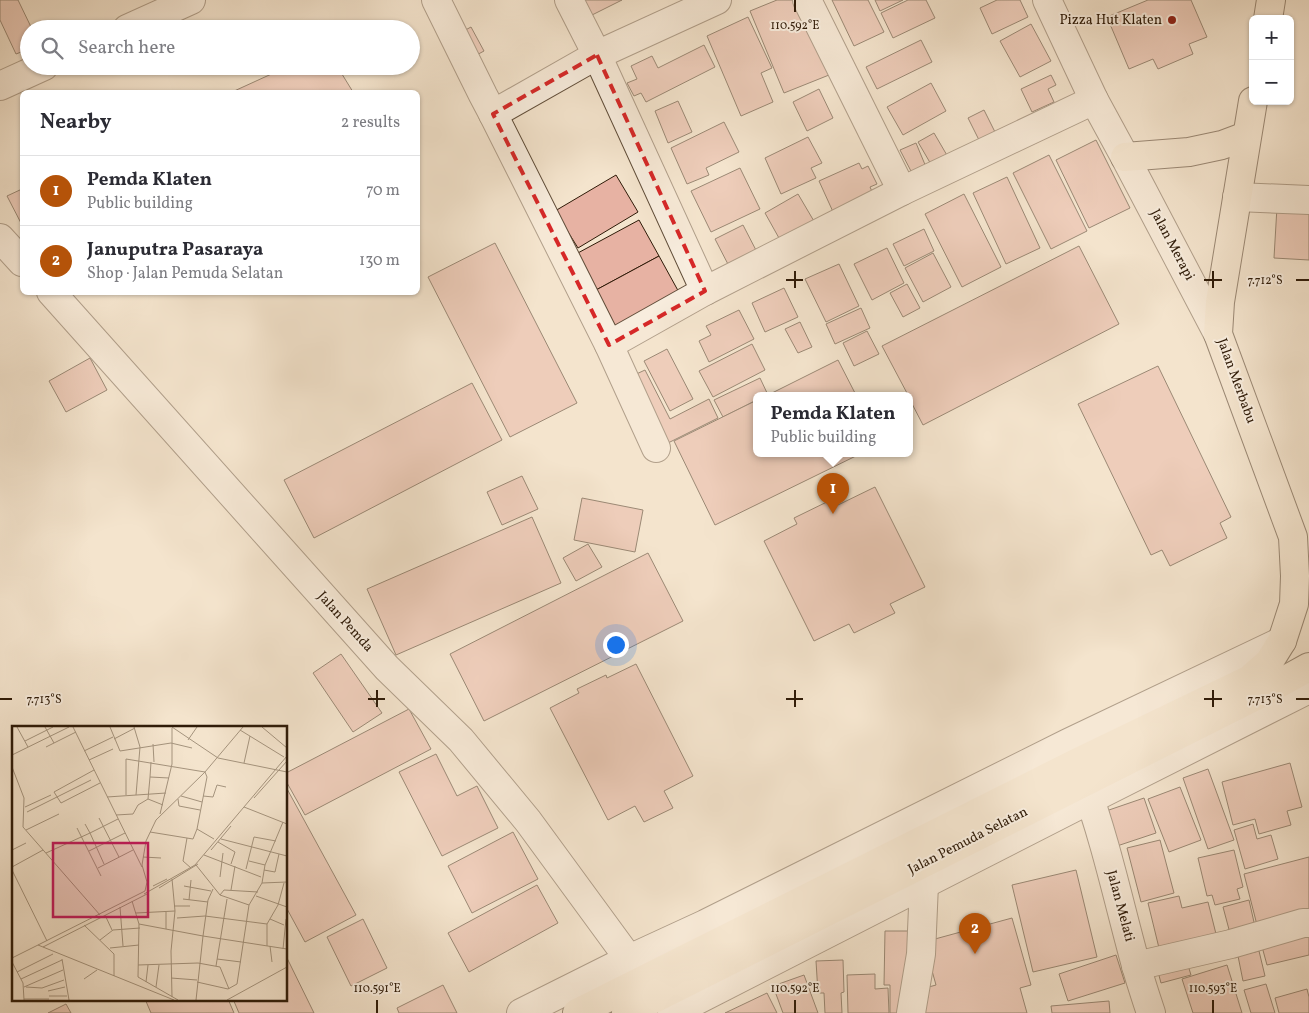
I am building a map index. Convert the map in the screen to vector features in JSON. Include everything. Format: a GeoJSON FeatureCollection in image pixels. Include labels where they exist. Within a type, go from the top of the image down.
{"type":"FeatureCollection","features":[{"type":"Feature","properties":{"kind":"main road"},"geometry":{"type":"LineString","coordinates":[[1269,15],[1271,0]]}},
{"type":"Feature","properties":{"kind":"main road","name":"Jalan Merbabu"},"geometry":{"type":"LineString","coordinates":[[1252,105],[1220,302],[1218,334],[1301,544],[1295,576],[1294,604],[1282,641]]}},
{"type":"Feature","properties":{"kind":"main road"},"geometry":{"type":"LineString","coordinates":[[1126,157],[1189,152],[1222,145],[1246,136]]}},
{"type":"Feature","properties":{"kind":"main road","name":"Jalan Pemuda Selatan"},"geometry":{"type":"LineString","coordinates":[[1084,781],[1250,679],[1269,662],[1282,641]]}},
{"type":"Feature","properties":{"kind":"main road","name":"Jalan Pemuda Selatan"},"geometry":{"type":"LineString","coordinates":[[626,1013],[650,987],[715,944],[1084,781],[1262,693],[1309,667]]}},
{"type":"Feature","properties":{"kind":"main road","name":"Jalan Pemuda Selatan"},"geometry":{"type":"LineString","coordinates":[[577,1013],[650,987]]}},
{"type":"Feature","properties":{"kind":"street"},"geometry":{"type":"LineString","coordinates":[[147,20],[191,0]]}},
{"type":"Feature","properties":{"kind":"street"},"geometry":{"type":"LineString","coordinates":[[436,0],[609,345],[656,448]]}},
{"type":"Feature","properties":{"kind":"street"},"geometry":{"type":"LineString","coordinates":[[569,0],[597,55],[705,291]]}},
{"type":"Feature","properties":{"kind":"street"},"geometry":{"type":"LineString","coordinates":[[493,114],[597,55],[717,0]]}},
{"type":"Feature","properties":{"kind":"street"},"geometry":{"type":"LineString","coordinates":[[807,0],[902,191]]}},
{"type":"Feature","properties":{"kind":"street","name":"Jalan Merapi"},"geometry":{"type":"LineString","coordinates":[[1047,0],[1094,100],[1126,157],[1218,334]]}},
{"type":"Feature","properties":{"kind":"street"},"geometry":{"type":"LineString","coordinates":[[0,86],[24,75]]}},
{"type":"Feature","properties":{"kind":"street"},"geometry":{"type":"LineString","coordinates":[[609,345],[705,291],[902,191],[1094,100]]}},
{"type":"Feature","properties":{"kind":"street"},"geometry":{"type":"LineString","coordinates":[[1237,196],[1309,200]]}},
{"type":"Feature","properties":{"kind":"street"},"geometry":{"type":"LineString","coordinates":[[0,238],[20,260]]}},
{"type":"Feature","properties":{"kind":"street","name":"Jalan Pemda"},"geometry":{"type":"LineString","coordinates":[[54,295],[387,668],[461,740],[528,821],[650,987]]}},
{"type":"Feature","properties":{"kind":"street"},"geometry":{"type":"LineString","coordinates":[[521,1013],[650,987],[715,944],[1068,743],[1282,641]]}},
{"type":"Feature","properties":{"kind":"street"},"geometry":{"type":"LineString","coordinates":[[650,987],[714,1004],[924,884],[1084,781],[1309,689]]}},
{"type":"Feature","properties":{"kind":"street","name":"Jalan Melati"},"geometry":{"type":"LineString","coordinates":[[1084,781],[1151,1013]]}},
{"type":"Feature","properties":{"kind":"street"},"geometry":{"type":"LineString","coordinates":[[911,1013],[921,954],[924,884]]}},
{"type":"Feature","properties":{"kind":"street"},"geometry":{"type":"LineString","coordinates":[[1136,966],[1231,944],[1303,923],[1309,923]]}},
{"type":"Feature","properties":{"kind":"highlighted area"},"geometry":{"type":"Polygon","coordinates":[[[597,55],[705,291],[609,345],[493,114],[597,55]]]}},
{"type":"Feature","properties":{"kind":"building"},"geometry":{"type":"Polygon","coordinates":[[[0,0],[18,0],[28,20],[20,20],[20,52],[16,54],[0,20],[0,0]]]}},
{"type":"Feature","properties":{"kind":"building"},"geometry":{"type":"Polygon","coordinates":[[[584,0],[622,0],[592,15],[584,0]]]}},
{"type":"Feature","properties":{"kind":"building"},"geometry":{"type":"Polygon","coordinates":[[[777,0],[798,0],[829,75],[784,93],[750,11],[777,0]]]}},
{"type":"Feature","properties":{"kind":"building"},"geometry":{"type":"Polygon","coordinates":[[[832,0],[868,0],[884,32],[854,46],[832,0]]]}},
{"type":"Feature","properties":{"kind":"building"},"geometry":{"type":"Polygon","coordinates":[[[875,0],[903,0],[880,11],[875,0]]]}},
{"type":"Feature","properties":{"kind":"building"},"geometry":{"type":"Polygon","coordinates":[[[908,0],[926,0],[935,18],[893,38],[881,13],[908,0]]]}},
{"type":"Feature","properties":{"kind":"building"},"geometry":{"type":"Polygon","coordinates":[[[997,0],[1020,0],[1028,17],[992,34],[980,8],[997,0]]]}},
{"type":"Feature","properties":{"kind":"building"},"geometry":{"type":"Polygon","coordinates":[[[1148,0],[1191,0],[1207,37],[1189,44],[1193,54],[1158,69],[1153,59],[1129,69],[1107,17],[1148,0]]]}},
{"type":"Feature","properties":{"kind":"building"},"geometry":{"type":"Polygon","coordinates":[[[748,17],[772,68],[761,73],[773,102],[741,116],[707,36],[748,17]]]}},
{"type":"Feature","properties":{"kind":"building"},"geometry":{"type":"Polygon","coordinates":[[[1031,24],[1051,61],[1020,77],[1000,41],[1031,24]]]}},
{"type":"Feature","properties":{"kind":"building"},"geometry":{"type":"Polygon","coordinates":[[[471,27],[484,51],[471,58],[458,34],[471,27]]]}},
{"type":"Feature","properties":{"kind":"building"},"geometry":{"type":"Polygon","coordinates":[[[921,40],[932,62],[877,89],[866,67],[921,40]]]}},
{"type":"Feature","properties":{"kind":"building"},"geometry":{"type":"Polygon","coordinates":[[[704,45],[715,67],[646,102],[641,93],[634,96],[627,83],[637,79],[631,66],[652,56],[658,68],[704,45]]]}},
{"type":"Feature","properties":{"kind":"building"},"geometry":{"type":"Polygon","coordinates":[[[269,75],[343,75],[352,90],[236,90],[269,75]]]}},
{"type":"Feature","properties":{"kind":"building"},"geometry":{"type":"Polygon","coordinates":[[[1051,75],[1056,85],[1048,89],[1054,102],[1032,112],[1021,89],[1051,75]]]}},
{"type":"Feature","properties":{"kind":"building"},"geometry":{"type":"Polygon","coordinates":[[[931,83],[946,111],[903,135],[887,107],[931,83]]]}},
{"type":"Feature","properties":{"kind":"building"},"geometry":{"type":"Polygon","coordinates":[[[819,89],[833,118],[807,131],[793,102],[819,89]]]}},
{"type":"Feature","properties":{"kind":"building"},"geometry":{"type":"Polygon","coordinates":[[[678,101],[692,132],[668,143],[655,111],[678,101]]]}},
{"type":"Feature","properties":{"kind":"building"},"geometry":{"type":"Polygon","coordinates":[[[984,110],[997,136],[981,144],[968,118],[984,110]]]}},
{"type":"Feature","properties":{"kind":"building"},"geometry":{"type":"Polygon","coordinates":[[[724,122],[739,152],[706,168],[709,175],[687,184],[671,148],[724,122]]]}},
{"type":"Feature","properties":{"kind":"building"},"geometry":{"type":"Polygon","coordinates":[[[934,133],[948,157],[932,166],[918,142],[934,133]]]}},
{"type":"Feature","properties":{"kind":"building"},"geometry":{"type":"Polygon","coordinates":[[[808,137],[822,163],[811,168],[816,178],[781,194],[765,158],[808,137]]]}},
{"type":"Feature","properties":{"kind":"building"},"geometry":{"type":"Polygon","coordinates":[[[1096,140],[1130,208],[1089,228],[1056,160],[1096,140]]]}},
{"type":"Feature","properties":{"kind":"building"},"geometry":{"type":"Polygon","coordinates":[[[916,143],[926,167],[912,173],[900,150],[916,143]]]}},
{"type":"Feature","properties":{"kind":"building"},"geometry":{"type":"Polygon","coordinates":[[[1049,155],[1087,231],[1051,249],[1013,173],[1049,155]]]}},
{"type":"Feature","properties":{"kind":"building"},"geometry":{"type":"Polygon","coordinates":[[[859,163],[862,169],[868,166],[877,184],[870,187],[874,196],[834,214],[819,181],[859,163]]]}},
{"type":"Feature","properties":{"kind":"building"},"geometry":{"type":"Polygon","coordinates":[[[740,168],[760,209],[711,232],[691,191],[740,168]]]}},
{"type":"Feature","properties":{"kind":"building"},"geometry":{"type":"Polygon","coordinates":[[[616,175],[638,212],[578,248],[555,211],[616,175]]]}},
{"type":"Feature","properties":{"kind":"building"},"geometry":{"type":"Polygon","coordinates":[[[1007,177],[1040,248],[1006,264],[973,193],[1007,177]]]}},
{"type":"Feature","properties":{"kind":"building"},"geometry":{"type":"Polygon","coordinates":[[[20,190],[20,221],[7,196],[20,190]]]}},
{"type":"Feature","properties":{"kind":"building"},"geometry":{"type":"Polygon","coordinates":[[[798,194],[818,228],[784,247],[765,213],[798,194]]]}},
{"type":"Feature","properties":{"kind":"building"},"geometry":{"type":"Polygon","coordinates":[[[964,194],[1001,267],[962,287],[925,214],[964,194]]]}},
{"type":"Feature","properties":{"kind":"building"},"geometry":{"type":"Polygon","coordinates":[[[1277,207],[1309,209],[1309,260],[1274,258],[1277,207]]]}},
{"type":"Feature","properties":{"kind":"building"},"geometry":{"type":"Polygon","coordinates":[[[639,220],[659,256],[596,290],[576,254],[639,220]]]}},
{"type":"Feature","properties":{"kind":"building"},"geometry":{"type":"Polygon","coordinates":[[[743,225],[759,256],[731,270],[715,239],[743,225]]]}},
{"type":"Feature","properties":{"kind":"building"},"geometry":{"type":"Polygon","coordinates":[[[924,229],[934,251],[904,266],[893,244],[924,229]]]}},
{"type":"Feature","properties":{"kind":"building"},"geometry":{"type":"Polygon","coordinates":[[[495,243],[577,403],[510,437],[428,277],[495,243]]]}},
{"type":"Feature","properties":{"kind":"building"},"geometry":{"type":"Polygon","coordinates":[[[1079,246],[1119,324],[923,425],[913,406],[913,392],[906,392],[882,346],[1079,246]]]}},
{"type":"Feature","properties":{"kind":"building"},"geometry":{"type":"Polygon","coordinates":[[[887,248],[904,283],[872,300],[854,264],[887,248]]]}},
{"type":"Feature","properties":{"kind":"building"},"geometry":{"type":"Polygon","coordinates":[[[933,253],[951,287],[923,302],[905,268],[933,253]]]}},
{"type":"Feature","properties":{"kind":"building"},"geometry":{"type":"Polygon","coordinates":[[[659,256],[681,296],[617,330],[596,290],[659,256]]]}},
{"type":"Feature","properties":{"kind":"building"},"geometry":{"type":"Polygon","coordinates":[[[839,264],[859,306],[826,322],[805,279],[839,264]]]}},
{"type":"Feature","properties":{"kind":"building"},"geometry":{"type":"Polygon","coordinates":[[[907,284],[920,308],[903,317],[890,293],[907,284]]]}},
{"type":"Feature","properties":{"kind":"building"},"geometry":{"type":"Polygon","coordinates":[[[784,288],[798,317],[765,332],[752,303],[784,288]]]}},
{"type":"Feature","properties":{"kind":"building"},"geometry":{"type":"Polygon","coordinates":[[[861,308],[870,328],[835,344],[826,324],[861,308]]]}},
{"type":"Feature","properties":{"kind":"building"},"geometry":{"type":"Polygon","coordinates":[[[739,310],[754,339],[709,362],[699,341],[711,335],[706,326],[739,310]]]}},
{"type":"Feature","properties":{"kind":"building"},"geometry":{"type":"Polygon","coordinates":[[[800,322],[812,347],[798,353],[785,329],[800,322]]]}},
{"type":"Feature","properties":{"kind":"building"},"geometry":{"type":"Polygon","coordinates":[[[867,331],[879,354],[854,366],[843,343],[867,331]]]}},
{"type":"Feature","properties":{"kind":"building"},"geometry":{"type":"Polygon","coordinates":[[[752,344],[765,370],[713,397],[699,371],[752,344]]]}},
{"type":"Feature","properties":{"kind":"building"},"geometry":{"type":"Polygon","coordinates":[[[667,349],[693,399],[670,411],[644,361],[667,349]]]}},
{"type":"Feature","properties":{"kind":"building"},"geometry":{"type":"Polygon","coordinates":[[[90,358],[107,390],[66,412],[49,381],[90,358]]]}},
{"type":"Feature","properties":{"kind":"building"},"geometry":{"type":"Polygon","coordinates":[[[838,360],[854,392],[774,392],[838,360]]]}},
{"type":"Feature","properties":{"kind":"building"},"geometry":{"type":"Polygon","coordinates":[[[1158,366],[1231,517],[1220,523],[1227,538],[1170,566],[1162,550],[1151,555],[1078,404],[1158,366]]]}},
{"type":"Feature","properties":{"kind":"building"},"geometry":{"type":"Polygon","coordinates":[[[645,370],[670,419],[709,399],[718,418],[664,445],[630,377],[645,370]]]}},
{"type":"Feature","properties":{"kind":"building"},"geometry":{"type":"Polygon","coordinates":[[[760,378],[767,392],[753,392],[753,402],[723,417],[714,400],[760,378]]]}},
{"type":"Feature","properties":{"kind":"building"},"geometry":{"type":"Polygon","coordinates":[[[472,383],[502,440],[314,538],[284,480],[472,383]]]}},
{"type":"Feature","properties":{"kind":"building"},"geometry":{"type":"Polygon","coordinates":[[[753,402],[753,457],[854,457],[715,525],[674,441],[753,402]]]}},
{"type":"Feature","properties":{"kind":"building"},"geometry":{"type":"Polygon","coordinates":[[[522,476],[538,509],[502,525],[487,492],[522,476]]]}},
{"type":"Feature","properties":{"kind":"building"},"geometry":{"type":"Polygon","coordinates":[[[875,487],[925,587],[890,604],[895,613],[854,633],[849,624],[814,641],[764,541],[797,524],[794,518],[835,498],[838,505],[875,487]]]}},
{"type":"Feature","properties":{"kind":"building"},"geometry":{"type":"Polygon","coordinates":[[[582,498],[643,510],[635,552],[574,540],[582,498]]]}},
{"type":"Feature","properties":{"kind":"building"},"geometry":{"type":"Polygon","coordinates":[[[532,517],[561,583],[396,655],[367,589],[532,517]]]}},
{"type":"Feature","properties":{"kind":"building"},"geometry":{"type":"Polygon","coordinates":[[[588,544],[602,567],[576,581],[563,558],[588,544]]]}},
{"type":"Feature","properties":{"kind":"building"},"geometry":{"type":"Polygon","coordinates":[[[648,553],[683,621],[484,721],[450,654],[648,553]]]}},
{"type":"Feature","properties":{"kind":"building"},"geometry":{"type":"Polygon","coordinates":[[[341,654],[382,713],[353,732],[313,673],[341,654]]]}},
{"type":"Feature","properties":{"kind":"building"},"geometry":{"type":"Polygon","coordinates":[[[636,664],[693,776],[664,791],[673,808],[644,822],[635,806],[608,820],[550,708],[579,693],[577,689],[606,675],[607,678],[636,664]]]}},
{"type":"Feature","properties":{"kind":"building"},"geometry":{"type":"Polygon","coordinates":[[[409,709],[431,749],[305,815],[288,785],[288,772],[409,709]]]}},
{"type":"Feature","properties":{"kind":"building"},"geometry":{"type":"Polygon","coordinates":[[[436,754],[457,796],[477,786],[498,828],[442,856],[399,772],[436,754]]]}},
{"type":"Feature","properties":{"kind":"building"},"geometry":{"type":"Polygon","coordinates":[[[1290,763],[1302,807],[1287,811],[1291,825],[1259,834],[1255,819],[1233,825],[1222,782],[1290,763]]]}},
{"type":"Feature","properties":{"kind":"building"},"geometry":{"type":"Polygon","coordinates":[[[1208,769],[1234,840],[1208,849],[1183,778],[1208,769]]]}},
{"type":"Feature","properties":{"kind":"building"},"geometry":{"type":"Polygon","coordinates":[[[1180,787],[1201,840],[1169,852],[1148,799],[1180,787]]]}},
{"type":"Feature","properties":{"kind":"building"},"geometry":{"type":"Polygon","coordinates":[[[288,791],[356,915],[305,942],[288,911],[288,791]]]}},
{"type":"Feature","properties":{"kind":"building"},"geometry":{"type":"Polygon","coordinates":[[[1144,798],[1156,833],[1117,846],[1106,811],[1144,798]]]}},
{"type":"Feature","properties":{"kind":"building"},"geometry":{"type":"Polygon","coordinates":[[[1253,824],[1257,839],[1271,835],[1278,859],[1245,869],[1234,830],[1253,824]]]}},
{"type":"Feature","properties":{"kind":"building"},"geometry":{"type":"Polygon","coordinates":[[[513,832],[538,879],[472,913],[448,866],[513,832]]]}},
{"type":"Feature","properties":{"kind":"building"},"geometry":{"type":"Polygon","coordinates":[[[1160,840],[1174,893],[1141,902],[1127,848],[1160,840]]]}},
{"type":"Feature","properties":{"kind":"building"},"geometry":{"type":"Polygon","coordinates":[[[1234,850],[1243,887],[1237,889],[1240,899],[1215,905],[1212,895],[1207,896],[1198,858],[1234,850]]]}},
{"type":"Feature","properties":{"kind":"building"},"geometry":{"type":"Polygon","coordinates":[[[1309,857],[1309,912],[1257,925],[1244,874],[1309,857]]]}},
{"type":"Feature","properties":{"kind":"building"},"geometry":{"type":"Polygon","coordinates":[[[1076,870],[1097,957],[1033,972],[1012,885],[1076,870]]]}},
{"type":"Feature","properties":{"kind":"building"},"geometry":{"type":"Polygon","coordinates":[[[537,885],[558,923],[469,972],[448,933],[537,885]]]}},
{"type":"Feature","properties":{"kind":"building"},"geometry":{"type":"Polygon","coordinates":[[[1179,896],[1182,908],[1208,902],[1216,934],[1159,948],[1148,903],[1179,896]]]}},
{"type":"Feature","properties":{"kind":"building"},"geometry":{"type":"Polygon","coordinates":[[[1249,900],[1256,931],[1231,937],[1223,907],[1249,900]]]}},
{"type":"Feature","properties":{"kind":"building"},"geometry":{"type":"Polygon","coordinates":[[[1012,918],[1031,985],[1020,988],[1027,1013],[919,1013],[916,1001],[928,998],[925,988],[936,985],[924,942],[1012,918]]]}},
{"type":"Feature","properties":{"kind":"building"},"geometry":{"type":"Polygon","coordinates":[[[363,919],[387,968],[351,986],[327,937],[363,919]]]}},
{"type":"Feature","properties":{"kind":"building"},"geometry":{"type":"Polygon","coordinates":[[[885,931],[915,931],[906,1013],[890,1013],[890,985],[884,985],[885,931]]]}},
{"type":"Feature","properties":{"kind":"building"},"geometry":{"type":"Polygon","coordinates":[[[1309,931],[1309,955],[1267,965],[1261,943],[1309,931]]]}},
{"type":"Feature","properties":{"kind":"building"},"geometry":{"type":"Polygon","coordinates":[[[1259,951],[1265,976],[1243,981],[1238,956],[1259,951]]]}},
{"type":"Feature","properties":{"kind":"building"},"geometry":{"type":"Polygon","coordinates":[[[1116,955],[1125,983],[1068,1001],[1059,974],[1116,955]]]}},
{"type":"Feature","properties":{"kind":"building"},"geometry":{"type":"Polygon","coordinates":[[[1186,959],[1191,975],[1161,983],[1157,968],[1186,959]]]}},
{"type":"Feature","properties":{"kind":"building"},"geometry":{"type":"Polygon","coordinates":[[[288,960],[314,1013],[239,1013],[233,1000],[288,1000],[288,960]]]}},
{"type":"Feature","properties":{"kind":"building"},"geometry":{"type":"Polygon","coordinates":[[[843,960],[844,992],[841,993],[842,1013],[825,1013],[824,993],[818,993],[816,961],[843,960]]]}},
{"type":"Feature","properties":{"kind":"building"},"geometry":{"type":"Polygon","coordinates":[[[1227,965],[1242,1013],[1193,1013],[1182,979],[1227,965]]]}},
{"type":"Feature","properties":{"kind":"building"},"geometry":{"type":"Polygon","coordinates":[[[875,974],[875,989],[888,988],[889,1013],[848,1013],[847,975],[875,974]]]}},
{"type":"Feature","properties":{"kind":"building"},"geometry":{"type":"Polygon","coordinates":[[[804,975],[818,1013],[783,1013],[773,986],[804,975]]]}},
{"type":"Feature","properties":{"kind":"building"},"geometry":{"type":"Polygon","coordinates":[[[1266,984],[1275,1013],[1251,1013],[1244,990],[1266,984]]]}},
{"type":"Feature","properties":{"kind":"building"},"geometry":{"type":"Polygon","coordinates":[[[443,985],[457,1013],[399,1013],[397,1008],[443,985]]]}},
{"type":"Feature","properties":{"kind":"building"},"geometry":{"type":"Polygon","coordinates":[[[1307,989],[1309,1013],[1279,1013],[1275,998],[1307,989]]]}},
{"type":"Feature","properties":{"kind":"building"},"geometry":{"type":"Polygon","coordinates":[[[767,993],[777,1013],[725,1013],[767,993]]]}},
{"type":"Feature","properties":{"kind":"building"},"geometry":{"type":"Polygon","coordinates":[[[145,1000],[228,1000],[234,1013],[151,1013],[145,1000]]]}},
{"type":"Feature","properties":{"kind":"building"},"geometry":{"type":"Polygon","coordinates":[[[1109,1001],[1110,1013],[1052,1013],[1051,1006],[1109,1001]]]}},
{"type":"Feature","properties":{"kind":"building"},"geometry":{"type":"Polygon","coordinates":[[[66,1004],[71,1013],[48,1013],[66,1004]]]}},
{"type":"Feature","properties":{"kind":"place","name":"Pizza Hut Klaten"},"geometry":{"type":"Point","coordinates":[1172,20]}},
{"type":"Feature","properties":{"kind":"place","name":"Pemda Klaten"},"geometry":{"type":"Point","coordinates":[833,514]}},
{"type":"Feature","properties":{"kind":"place","name":"Januputra Pasaraya"},"geometry":{"type":"Point","coordinates":[975,954]}}]}
